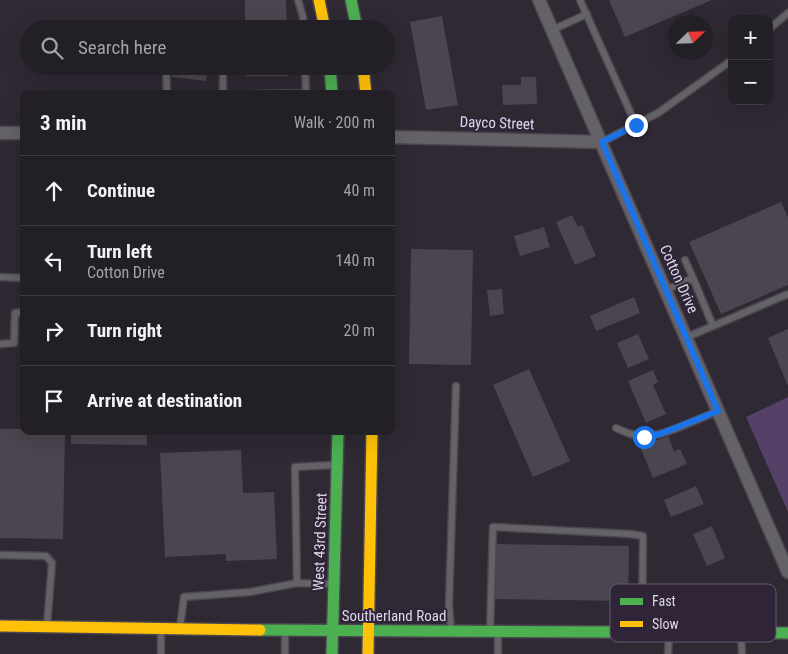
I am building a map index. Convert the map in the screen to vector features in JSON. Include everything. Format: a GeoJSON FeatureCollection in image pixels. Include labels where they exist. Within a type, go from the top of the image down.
{"type":"FeatureCollection","features":[{"type":"Feature","properties":{"kind":"street"},"geometry":{"type":"LineString","coordinates":[[319,0],[323,20]]}},
{"type":"Feature","properties":{"kind":"street"},"geometry":{"type":"LineString","coordinates":[[351,0],[355,20]]}},
{"type":"Feature","properties":{"kind":"street","name":"Cotton Drive"},"geometry":{"type":"LineString","coordinates":[[539,0],[788,572]]}},
{"type":"Feature","properties":{"kind":"street"},"geometry":{"type":"LineString","coordinates":[[331,75],[332,90]]}},
{"type":"Feature","properties":{"kind":"street"},"geometry":{"type":"LineString","coordinates":[[364,75],[366,90]]}},
{"type":"Feature","properties":{"kind":"street"},"geometry":{"type":"LineString","coordinates":[[0,133],[20,133]]}},
{"type":"Feature","properties":{"kind":"street","name":"Dayco Street"},"geometry":{"type":"LineString","coordinates":[[395,137],[602,142]]}},
{"type":"Feature","properties":{"kind":"street","name":"West 43rd Street"},"geometry":{"type":"LineString","coordinates":[[332,654],[338,435]]}},
{"type":"Feature","properties":{"kind":"street"},"geometry":{"type":"LineString","coordinates":[[368,654],[372,435]]}},
{"type":"Feature","properties":{"kind":"street","name":"Southerland Road"},"geometry":{"type":"LineString","coordinates":[[0,626],[368,632],[610,632]]}},
{"type":"Feature","properties":{"kind":"lane"},"geometry":{"type":"LineString","coordinates":[[298,0],[303,20]]}},
{"type":"Feature","properties":{"kind":"lane"},"geometry":{"type":"LineString","coordinates":[[580,0],[636,125]]}},
{"type":"Feature","properties":{"kind":"lane"},"geometry":{"type":"LineString","coordinates":[[773,26],[788,13]]}},
{"type":"Feature","properties":{"kind":"lane"},"geometry":{"type":"LineString","coordinates":[[552,30],[586,14]]}},
{"type":"Feature","properties":{"kind":"lane"},"geometry":{"type":"LineString","coordinates":[[602,142],[658,113],[728,63]]}},
{"type":"Feature","properties":{"kind":"lane"},"geometry":{"type":"LineString","coordinates":[[166,75],[167,90]]}},
{"type":"Feature","properties":{"kind":"lane"},"geometry":{"type":"LineString","coordinates":[[223,75],[223,90]]}},
{"type":"Feature","properties":{"kind":"lane"},"geometry":{"type":"LineString","coordinates":[[305,75],[306,90]]}},
{"type":"Feature","properties":{"kind":"lane"},"geometry":{"type":"LineString","coordinates":[[685,260],[713,326]]}},
{"type":"Feature","properties":{"kind":"lane"},"geometry":{"type":"LineString","coordinates":[[0,277],[20,278]]}},
{"type":"Feature","properties":{"kind":"lane"},"geometry":{"type":"LineString","coordinates":[[666,290],[693,278]]}},
{"type":"Feature","properties":{"kind":"lane"},"geometry":{"type":"LineString","coordinates":[[687,337],[788,294]]}},
{"type":"Feature","properties":{"kind":"lane"},"geometry":{"type":"LineString","coordinates":[[0,344],[14,344],[15,313],[20,312]]}},
{"type":"Feature","properties":{"kind":"lane"},"geometry":{"type":"LineString","coordinates":[[451,632],[449,604],[456,386]]}},
{"type":"Feature","properties":{"kind":"lane"},"geometry":{"type":"LineString","coordinates":[[616,428],[629,434],[644,437],[660,434],[718,411]]}},
{"type":"Feature","properties":{"kind":"lane"},"geometry":{"type":"LineString","coordinates":[[297,583],[295,467],[337,466]]}},
{"type":"Feature","properties":{"kind":"lane"},"geometry":{"type":"LineString","coordinates":[[498,654],[494,632],[493,527],[644,536],[643,584]]}},
{"type":"Feature","properties":{"kind":"lane"},"geometry":{"type":"LineString","coordinates":[[0,555],[46,556],[52,563],[47,626]]}},
{"type":"Feature","properties":{"kind":"lane"},"geometry":{"type":"LineString","coordinates":[[180,629],[184,597],[250,592],[297,583],[333,584]]}},
{"type":"Feature","properties":{"kind":"lane"},"geometry":{"type":"LineString","coordinates":[[161,654],[162,628]]}},
{"type":"Feature","properties":{"kind":"lane"},"geometry":{"type":"LineString","coordinates":[[284,630],[286,654]]}},
{"type":"Feature","properties":{"kind":"shaded area"},"geometry":{"type":"Polygon","coordinates":[[[788,397],[788,512],[746,417],[788,397]]]}},
{"type":"Feature","properties":{"kind":"building"},"geometry":{"type":"Polygon","coordinates":[[[245,0],[286,0],[287,20],[245,20],[245,0]]]}},
{"type":"Feature","properties":{"kind":"building"},"geometry":{"type":"Polygon","coordinates":[[[609,0],[712,0],[677,15],[668,15],[668,19],[625,37],[609,0]]]}},
{"type":"Feature","properties":{"kind":"building"},"geometry":{"type":"Polygon","coordinates":[[[442,16],[458,105],[426,110],[410,22],[442,16]]]}},
{"type":"Feature","properties":{"kind":"building"},"geometry":{"type":"Polygon","coordinates":[[[172,75],[207,75],[206,81],[172,77],[172,75]]]}},
{"type":"Feature","properties":{"kind":"building"},"geometry":{"type":"Polygon","coordinates":[[[246,75],[288,75],[288,76],[246,75]]]}},
{"type":"Feature","properties":{"kind":"building"},"geometry":{"type":"Polygon","coordinates":[[[521,77],[536,77],[537,104],[503,105],[502,85],[521,85],[521,77]]]}},
{"type":"Feature","properties":{"kind":"building"},"geometry":{"type":"Polygon","coordinates":[[[781,202],[788,217],[788,285],[721,314],[689,242],[781,202]]]}},
{"type":"Feature","properties":{"kind":"building"},"geometry":{"type":"Polygon","coordinates":[[[572,215],[578,227],[582,225],[596,256],[575,265],[556,222],[572,215]]]}},
{"type":"Feature","properties":{"kind":"building"},"geometry":{"type":"Polygon","coordinates":[[[544,227],[550,247],[520,256],[514,236],[544,227]]]}},
{"type":"Feature","properties":{"kind":"building"},"geometry":{"type":"Polygon","coordinates":[[[411,249],[473,250],[471,365],[409,364],[411,249]]]}},
{"type":"Feature","properties":{"kind":"building"},"geometry":{"type":"Polygon","coordinates":[[[502,289],[504,314],[490,316],[487,290],[502,289]]]}},
{"type":"Feature","properties":{"kind":"building"},"geometry":{"type":"Polygon","coordinates":[[[634,297],[640,313],[596,331],[590,316],[634,297]]]}},
{"type":"Feature","properties":{"kind":"building"},"geometry":{"type":"Polygon","coordinates":[[[788,329],[788,386],[768,338],[788,329]]]}},
{"type":"Feature","properties":{"kind":"building"},"geometry":{"type":"Polygon","coordinates":[[[638,334],[649,359],[628,368],[617,343],[638,334]]]}},
{"type":"Feature","properties":{"kind":"building"},"geometry":{"type":"Polygon","coordinates":[[[529,369],[570,461],[533,477],[493,385],[529,369]]]}},
{"type":"Feature","properties":{"kind":"building"},"geometry":{"type":"Polygon","coordinates":[[[653,370],[658,382],[653,385],[666,414],[646,423],[628,381],[653,370]]]}},
{"type":"Feature","properties":{"kind":"building"},"geometry":{"type":"Polygon","coordinates":[[[0,429],[20,429],[20,435],[65,435],[63,539],[0,538],[0,429]]]}},
{"type":"Feature","properties":{"kind":"building"},"geometry":{"type":"Polygon","coordinates":[[[71,435],[147,435],[147,445],[71,444],[71,435]]]}},
{"type":"Feature","properties":{"kind":"building"},"geometry":{"type":"Polygon","coordinates":[[[668,436],[674,451],[680,449],[687,464],[653,478],[640,447],[668,436]]]}},
{"type":"Feature","properties":{"kind":"building"},"geometry":{"type":"Polygon","coordinates":[[[241,450],[243,493],[274,492],[277,559],[226,561],[226,554],[165,557],[160,453],[241,450]]]}},
{"type":"Feature","properties":{"kind":"building"},"geometry":{"type":"Polygon","coordinates":[[[696,486],[704,504],[671,517],[664,500],[696,486]]]}},
{"type":"Feature","properties":{"kind":"building"},"geometry":{"type":"Polygon","coordinates":[[[712,526],[725,558],[707,566],[693,534],[712,526]]]}},
{"type":"Feature","properties":{"kind":"building"},"geometry":{"type":"Polygon","coordinates":[[[496,544],[629,546],[628,584],[610,584],[610,601],[495,599],[496,544]]]}},
{"type":"Feature","properties":{"kind":"traffic: fast"},"geometry":{"type":"LineString","coordinates":[[351,0],[355,20]]}},
{"type":"Feature","properties":{"kind":"traffic: fast"},"geometry":{"type":"LineString","coordinates":[[331,75],[332,90]]}},
{"type":"Feature","properties":{"kind":"traffic: fast"},"geometry":{"type":"LineString","coordinates":[[332,654],[338,435]]}},
{"type":"Feature","properties":{"kind":"traffic: fast"},"geometry":{"type":"LineString","coordinates":[[260,630],[610,632]]}},
{"type":"Feature","properties":{"kind":"traffic: fast"},"geometry":{"type":"LineString","coordinates":[[776,633],[788,633]]}},
{"type":"Feature","properties":{"kind":"traffic: slow"},"geometry":{"type":"LineString","coordinates":[[319,0],[323,20]]}},
{"type":"Feature","properties":{"kind":"traffic: slow"},"geometry":{"type":"LineString","coordinates":[[364,75],[366,90]]}},
{"type":"Feature","properties":{"kind":"traffic: slow"},"geometry":{"type":"LineString","coordinates":[[368,654],[372,435]]}},
{"type":"Feature","properties":{"kind":"traffic: slow"},"geometry":{"type":"LineString","coordinates":[[0,626],[260,630]]}},
{"type":"Feature","properties":{"kind":"route"},"geometry":{"type":"LineString","coordinates":[[636,125],[602,142],[718,411],[660,434],[644,437]]}}]}
